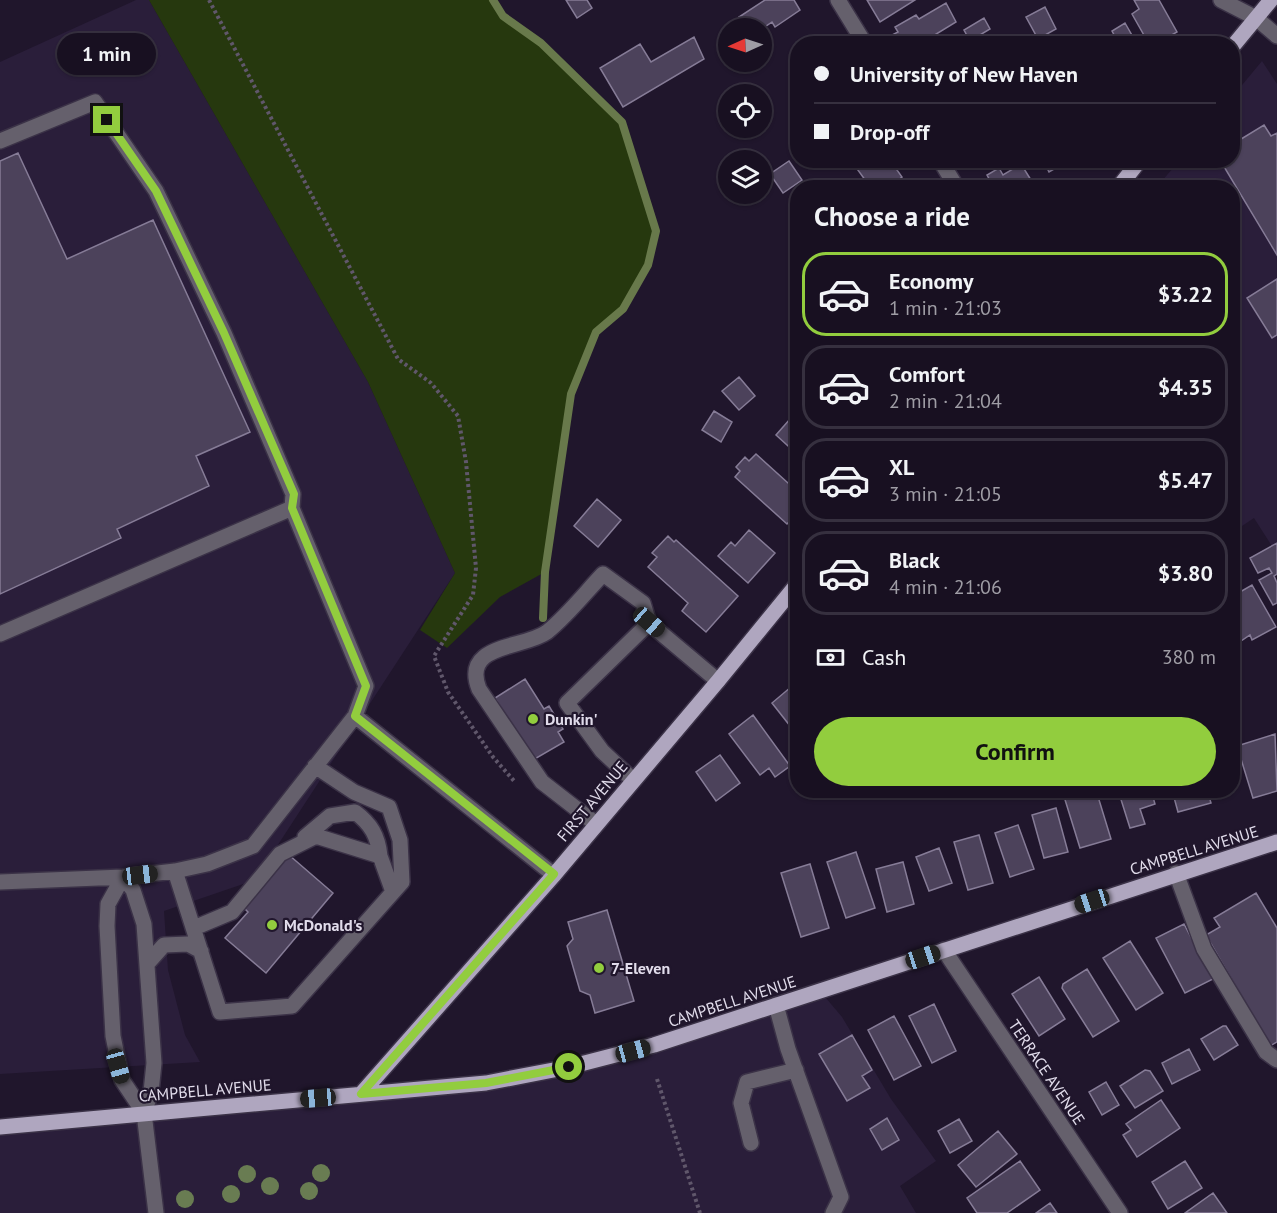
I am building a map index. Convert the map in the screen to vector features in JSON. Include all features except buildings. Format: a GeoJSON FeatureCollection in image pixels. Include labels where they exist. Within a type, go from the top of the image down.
{"type":"FeatureCollection","features":[{"type":"Feature","properties":{"kind":"main road"},"geometry":{"type":"LineString","coordinates":[[1240,37],[1271,0]]}},
{"type":"Feature","properties":{"kind":"main road"},"geometry":{"type":"LineString","coordinates":[[1124,180],[1134,168]]}},
{"type":"Feature","properties":{"kind":"main road","name":"FIRST AVENUE"},"geometry":{"type":"LineString","coordinates":[[361,1094],[554,874],[790,593]]}},
{"type":"Feature","properties":{"kind":"main road","name":"CAMPBELL AVENUE"},"geometry":{"type":"LineString","coordinates":[[0,1127],[486,1083],[561,1069],[654,1045],[1176,873],[1277,842]]}},
{"type":"Feature","properties":{"kind":"street"},"geometry":{"type":"LineString","coordinates":[[838,0],[861,36]]}},
{"type":"Feature","properties":{"kind":"street"},"geometry":{"type":"LineString","coordinates":[[1221,0],[1256,18],[1277,36]]}},
{"type":"Feature","properties":{"kind":"street"},"geometry":{"type":"LineString","coordinates":[[0,141],[95,102],[161,201],[224,333],[294,494],[292,508],[366,686],[355,716],[253,846],[207,864],[175,871],[123,877],[0,882]]}},
{"type":"Feature","properties":{"kind":"street"},"geometry":{"type":"LineString","coordinates":[[0,634],[292,508]]}},
{"type":"Feature","properties":{"kind":"street"},"geometry":{"type":"LineString","coordinates":[[596,824],[542,782],[482,694],[476,672],[481,660],[492,651],[527,641],[546,632],[603,574],[643,603],[649,622],[718,681]]}},
{"type":"Feature","properties":{"kind":"street"},"geometry":{"type":"LineString","coordinates":[[633,780],[602,751],[567,703],[649,622]]}},
{"type":"Feature","properties":{"kind":"street"},"geometry":{"type":"LineString","coordinates":[[355,716],[554,874]]}},
{"type":"Feature","properties":{"kind":"street"},"geometry":{"type":"LineString","coordinates":[[175,871],[220,1012],[292,1006],[402,882],[400,840],[389,807],[354,792],[315,766]]}},
{"type":"Feature","properties":{"kind":"street"},"geometry":{"type":"LineString","coordinates":[[297,844],[330,816],[355,812],[370,824],[379,844],[380,856],[393,892]]}},
{"type":"Feature","properties":{"kind":"street"},"geometry":{"type":"LineString","coordinates":[[194,928],[232,912],[280,854],[316,836],[380,856]]}},
{"type":"Feature","properties":{"kind":"street"},"geometry":{"type":"LineString","coordinates":[[1176,873],[1204,949],[1266,1052],[1277,1060]]}},
{"type":"Feature","properties":{"kind":"street"},"geometry":{"type":"LineString","coordinates":[[123,877],[133,890],[144,924],[154,1070],[151,1092],[144,1113],[156,1213]]}},
{"type":"Feature","properties":{"kind":"street"},"geometry":{"type":"LineString","coordinates":[[123,877],[108,904],[107,926],[113,1036],[122,1080],[144,1113]]}},
{"type":"Feature","properties":{"kind":"street"},"geometry":{"type":"LineString","coordinates":[[147,964],[164,945],[188,944],[201,951]]}},
{"type":"Feature","properties":{"kind":"street","name":"TERRACE AVENUE"},"geometry":{"type":"LineString","coordinates":[[944,950],[1120,1213]]}},
{"type":"Feature","properties":{"kind":"street"},"geometry":{"type":"LineString","coordinates":[[776,1005],[796,1070],[841,1197],[833,1213]]}},
{"type":"Feature","properties":{"kind":"street"},"geometry":{"type":"LineString","coordinates":[[751,1143],[741,1103],[747,1082],[796,1070]]}},
{"type":"Feature","properties":{"kind":"path"},"geometry":{"type":"LineString","coordinates":[[208,0],[398,359],[431,383],[458,416],[476,568],[473,595],[434,656],[448,692],[494,757],[519,787]]}},
{"type":"Feature","properties":{"kind":"path"},"geometry":{"type":"LineString","coordinates":[[657,1079],[700,1213]]}},
{"type":"Feature","properties":{"kind":"shaded area"},"geometry":{"type":"Polygon","coordinates":[[[136,0],[149,0],[368,382],[455,573],[255,880],[164,911],[168,970],[185,1035],[200,1062],[0,1074],[0,62],[136,0]]]}},
{"type":"Feature","properties":{"kind":"shaded area"},"geometry":{"type":"Polygon","coordinates":[[[1262,61],[1277,84],[1277,554],[1254,518],[1240,527],[1240,180],[1163,180],[1173,168],[1240,168],[1240,88],[1262,61]]]}},
{"type":"Feature","properties":{"kind":"shaded area"},"geometry":{"type":"Polygon","coordinates":[[[820,991],[842,1017],[891,1099],[936,1161],[900,1186],[916,1213],[0,1213],[0,1127],[552,1071],[820,991]]]}},
{"type":"Feature","properties":{"kind":"green space"},"geometry":{"type":"Polygon","coordinates":[[[149,0],[493,0],[503,16],[541,43],[622,122],[656,231],[648,265],[623,309],[596,332],[571,394],[545,572],[500,597],[447,648],[420,630],[455,573],[368,382],[149,0]]]}},
{"type":"Feature","properties":{"kind":"waterway"},"geometry":{"type":"LineString","coordinates":[[493,0],[503,16],[541,43],[622,122],[656,231],[648,265],[623,309],[596,332],[571,394],[545,572],[543,618]]}},
{"type":"Feature","properties":{"kind":"place","name":"Dunkin'"},"geometry":{"type":"Point","coordinates":[533,719]}},
{"type":"Feature","properties":{"kind":"place","name":"McDonald's"},"geometry":{"type":"Point","coordinates":[272,925]}},
{"type":"Feature","properties":{"kind":"place","name":"7-Eleven"},"geometry":{"type":"Point","coordinates":[599,968]}},
{"type":"Feature","properties":{"kind":"route"},"geometry":{"type":"LineString","coordinates":[[107,120],[156,191],[224,333],[294,494],[292,508],[366,686],[355,716],[554,874],[399,1054],[361,1094],[486,1083],[569,1067]]}}]}
